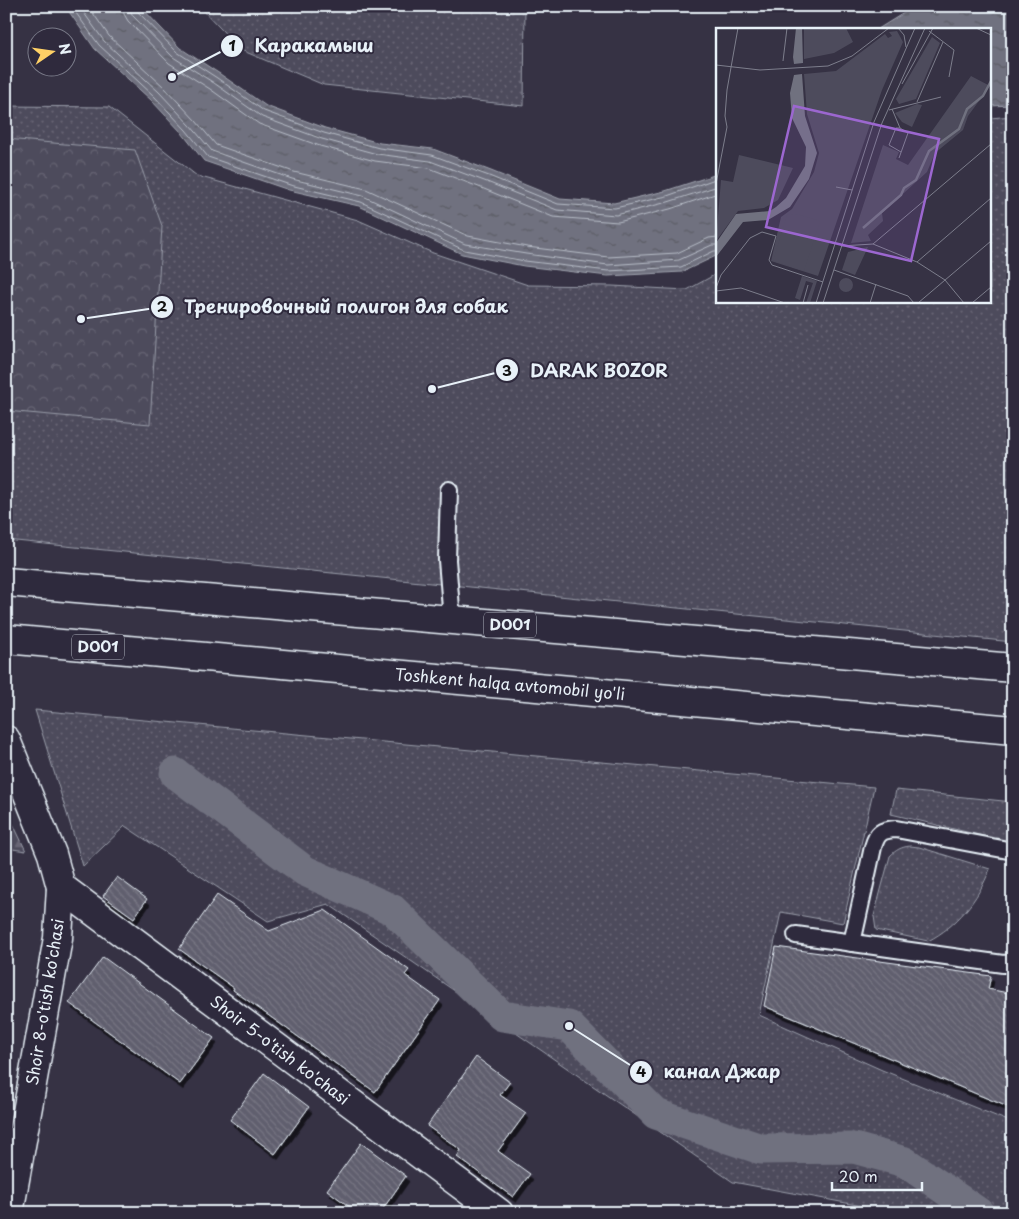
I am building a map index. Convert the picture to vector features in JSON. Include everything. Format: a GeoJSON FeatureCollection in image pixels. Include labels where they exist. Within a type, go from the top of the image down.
{"type":"FeatureCollection","features":[{"type":"Feature","properties":{"kind":"main road","name":"D001"},"geometry":{"type":"LineString","coordinates":[[6,582],[1013,668]]}},
{"type":"Feature","properties":{"kind":"main road","name":"Toshkent halqa avtomobil yo'li"},"geometry":{"type":"LineString","coordinates":[[6,639],[1013,730]]}},
{"type":"Feature","properties":{"kind":"main road","name":"Shoir 8-o'tish ko'chasi"},"geometry":{"type":"LineString","coordinates":[[6,740],[52,854],[61,887],[58,938],[9,1213]]}},
{"type":"Feature","properties":{"kind":"main road","name":"Shoir 5-o'tish ko'chasi"},"geometry":{"type":"LineString","coordinates":[[61,887],[499,1213]]}},
{"type":"Feature","properties":{"kind":"lane"},"geometry":{"type":"LineString","coordinates":[[449,490],[447,560],[452,620]]}},
{"type":"Feature","properties":{"kind":"lane"},"geometry":{"type":"LineString","coordinates":[[852,943],[876,836],[886,830],[896,829],[1013,851]]}},
{"type":"Feature","properties":{"kind":"lane"},"geometry":{"type":"LineString","coordinates":[[796,935],[1003,964],[1013,963]]}},
{"type":"Feature","properties":{"kind":"green space"},"geometry":{"type":"Polygon","coordinates":[[[199,6],[525,6],[524,106],[324,85],[241,50],[199,6]]]}},
{"type":"Feature","properties":{"kind":"green space"},"geometry":{"type":"Polygon","coordinates":[[[6,106],[109,107],[197,176],[358,220],[433,253],[528,285],[612,286],[687,290],[716,274],[716,302],[992,302],[992,118],[1013,116],[1013,642],[6,540],[6,106]]]}},
{"type":"Feature","properties":{"kind":"green space"},"geometry":{"type":"Polygon","coordinates":[[[6,139],[135,150],[162,226],[150,424],[6,411],[6,139]]]}},
{"type":"Feature","properties":{"kind":"green space"},"geometry":{"type":"Polygon","coordinates":[[[35,710],[874,787],[843,923],[781,912],[759,1015],[882,1070],[1013,1123],[1013,1213],[900,1213],[733,1182],[328,904],[268,921],[125,826],[83,866],[35,710]]]}},
{"type":"Feature","properties":{"kind":"green space"},"geometry":{"type":"Polygon","coordinates":[[[896,790],[1013,802],[1013,843],[891,814],[896,790]]]}},
{"type":"Feature","properties":{"kind":"green space"},"geometry":{"type":"Polygon","coordinates":[[[6,809],[26,851],[6,848],[6,809]]]}},
{"type":"Feature","properties":{"kind":"green space"},"geometry":{"type":"Polygon","coordinates":[[[910,846],[919,847],[990,869],[979,891],[965,911],[948,928],[928,941],[876,930],[874,916],[890,856],[899,849],[910,846]]]}},
{"type":"Feature","properties":{"kind":"water"},"geometry":{"type":"Polygon","coordinates":[[[65,6],[140,6],[180,48],[266,106],[325,128],[380,143],[433,149],[560,199],[614,203],[665,191],[716,174],[716,256],[682,272],[608,276],[524,266],[462,254],[359,206],[289,190],[204,161],[182,133],[151,100],[95,49],[65,6]]]}},
{"type":"Feature","properties":{"kind":"water"},"geometry":{"type":"Polygon","coordinates":[[[915,6],[1013,6],[1013,105],[992,106],[992,28],[880,28],[915,6]]]}},
{"type":"Feature","properties":{"kind":"building"},"geometry":{"type":"Polygon","coordinates":[[[117,877],[147,899],[134,918],[103,896],[117,877]]]}},
{"type":"Feature","properties":{"kind":"building"},"geometry":{"type":"Polygon","coordinates":[[[217,895],[269,931],[325,910],[409,970],[405,975],[440,1000],[375,1092],[179,949],[217,895]]]}},
{"type":"Feature","properties":{"kind":"building"},"geometry":{"type":"Polygon","coordinates":[[[776,947],[991,976],[988,989],[1013,994],[1013,1080],[1008,1107],[764,1006],[776,947]]]}},
{"type":"Feature","properties":{"kind":"building"},"geometry":{"type":"Polygon","coordinates":[[[103,957],[214,1038],[180,1084],[69,1003],[103,957]]]}},
{"type":"Feature","properties":{"kind":"building"},"geometry":{"type":"Polygon","coordinates":[[[476,1057],[510,1082],[500,1095],[526,1113],[498,1151],[530,1174],[513,1197],[457,1157],[461,1150],[427,1126],[476,1057]]]}},
{"type":"Feature","properties":{"kind":"building"},"geometry":{"type":"Polygon","coordinates":[[[264,1073],[309,1107],[275,1154],[230,1120],[264,1073]]]}},
{"type":"Feature","properties":{"kind":"building"},"geometry":{"type":"Polygon","coordinates":[[[361,1143],[406,1176],[380,1213],[358,1213],[327,1190],[361,1143]]]}},
{"type":"Feature","properties":{"kind":"waterway"},"geometry":{"type":"LineString","coordinates":[[175,773],[305,871],[393,910],[502,1016],[569,1026],[656,1114],[761,1149],[854,1148],[905,1162],[979,1213]]}},
{"type":"Feature","properties":{"kind":"place","name":"Каракамыш"},"geometry":{"type":"Point","coordinates":[172,77]}},
{"type":"Feature","properties":{"kind":"place","name":"Тренировочный полигон для собак"},"geometry":{"type":"Point","coordinates":[81,319]}},
{"type":"Feature","properties":{"kind":"place","name":"DARAK BOZOR"},"geometry":{"type":"Point","coordinates":[432,389]}},
{"type":"Feature","properties":{"kind":"place","name":"канал Джар"},"geometry":{"type":"Point","coordinates":[569,1026]}}]}
